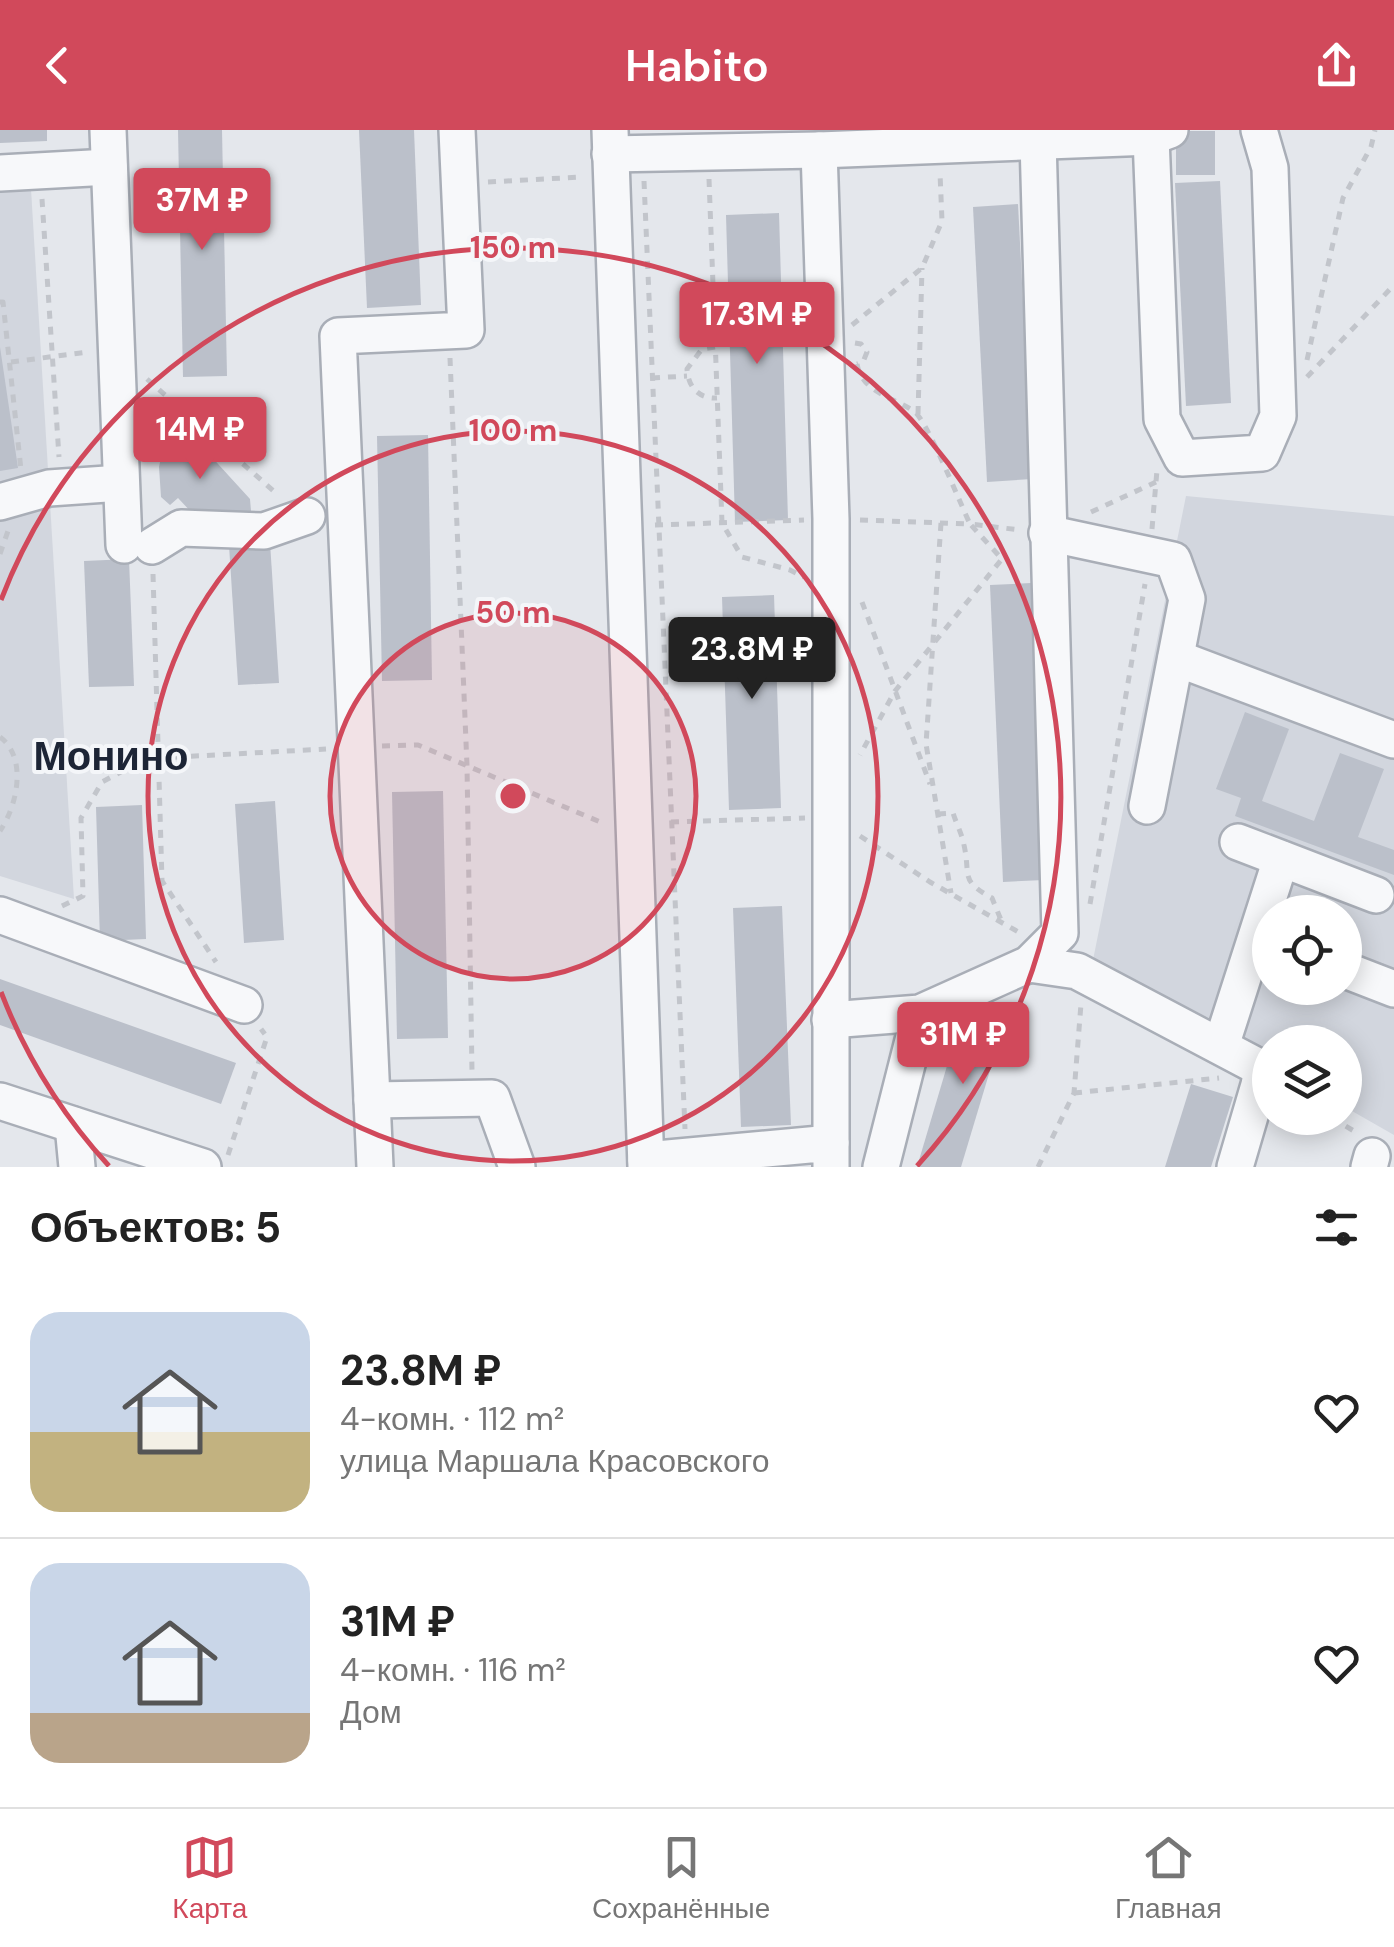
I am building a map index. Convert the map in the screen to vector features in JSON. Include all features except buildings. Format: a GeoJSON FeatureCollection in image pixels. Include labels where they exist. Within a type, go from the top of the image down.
{"type":"FeatureCollection","features":[{"type":"Feature","properties":{"kind":"street"},"geometry":{"type":"LineString","coordinates":[[108,130],[121,483],[138,546],[182,528],[264,531],[306,516]]}},
{"type":"Feature","properties":{"kind":"street"},"geometry":{"type":"LineString","coordinates":[[375,1167],[338,336],[466,330],[458,130]]}},
{"type":"Feature","properties":{"kind":"street"},"geometry":{"type":"LineString","coordinates":[[819,150],[832,520],[844,591],[833,818],[831,1155],[686,1157],[646,1163],[619,153],[819,150],[939,136],[1038,140],[1161,133],[1162,419],[1182,458],[1262,453],[1278,416],[1270,168],[1259,130]]}},
{"type":"Feature","properties":{"kind":"street"},"geometry":{"type":"LineString","coordinates":[[830,1020],[920,1013],[1038,955],[1060,933],[1038,140]]}},
{"type":"Feature","properties":{"kind":"street"},"geometry":{"type":"LineString","coordinates":[[0,173],[109,167]]}},
{"type":"Feature","properties":{"kind":"street"},"geometry":{"type":"LineString","coordinates":[[10,489],[22,494],[121,483]]}},
{"type":"Feature","properties":{"kind":"street"},"geometry":{"type":"LineString","coordinates":[[1047,533],[1173,560],[1187,599],[1147,806]]}},
{"type":"Feature","properties":{"kind":"street"},"geometry":{"type":"LineString","coordinates":[[1176,658],[1394,740]]}},
{"type":"Feature","properties":{"kind":"street"},"geometry":{"type":"LineString","coordinates":[[1238,842],[1376,895]]}},
{"type":"Feature","properties":{"kind":"street"},"geometry":{"type":"LineString","coordinates":[[1272,895],[1280,858]]}},
{"type":"Feature","properties":{"kind":"street"},"geometry":{"type":"LineString","coordinates":[[14,920],[244,1005]]}},
{"type":"Feature","properties":{"kind":"street"},"geometry":{"type":"LineString","coordinates":[[1038,955],[1084,975],[1252,1064]]}},
{"type":"Feature","properties":{"kind":"street"},"geometry":{"type":"LineString","coordinates":[[1221,1046],[1252,968]]}},
{"type":"Feature","properties":{"kind":"street"},"geometry":{"type":"LineString","coordinates":[[1362,977],[1394,989]]}},
{"type":"Feature","properties":{"kind":"street"},"geometry":{"type":"LineString","coordinates":[[881,1167],[920,1013]]}},
{"type":"Feature","properties":{"kind":"street"},"geometry":{"type":"LineString","coordinates":[[372,1100],[492,1098],[517,1167]]}},
{"type":"Feature","properties":{"kind":"street"},"geometry":{"type":"LineString","coordinates":[[0,1100],[203,1167]]}},
{"type":"Feature","properties":{"kind":"street"},"geometry":{"type":"LineString","coordinates":[[1235,1167],[1252,1106]]}},
{"type":"Feature","properties":{"kind":"street"},"geometry":{"type":"LineString","coordinates":[[73,1125],[76,1167]]}},
{"type":"Feature","properties":{"kind":"path"},"geometry":{"type":"LineString","coordinates":[[1375,130],[1371,147],[1343,198],[1302,382],[1394,285]]}},
{"type":"Feature","properties":{"kind":"path"},"geometry":{"type":"LineString","coordinates":[[860,755],[896,692],[1002,559],[970,524],[918,414],[922,268],[942,222],[939,136]]}},
{"type":"Feature","properties":{"kind":"path"},"geometry":{"type":"LineString","coordinates":[[460,184],[619,153],[652,378],[668,822],[686,1157]]}},
{"type":"Feature","properties":{"kind":"path"},"geometry":{"type":"LineString","coordinates":[[708,153],[722,523],[742,556],[844,591],[896,692],[935,801]]}},
{"type":"Feature","properties":{"kind":"path"},"geometry":{"type":"LineString","coordinates":[[42,199],[61,487]]}},
{"type":"Feature","properties":{"kind":"path"},"geometry":{"type":"LineString","coordinates":[[852,325],[922,268]]}},
{"type":"Feature","properties":{"kind":"path"},"geometry":{"type":"LineString","coordinates":[[0,302],[11,362],[10,489]]}},
{"type":"Feature","properties":{"kind":"path"},"geometry":{"type":"LineString","coordinates":[[449,331],[467,766],[472,1098]]}},
{"type":"Feature","properties":{"kind":"path"},"geometry":{"type":"LineString","coordinates":[[715,347],[702,349],[692,358],[688,376],[695,390],[706,398],[717,398]]}},
{"type":"Feature","properties":{"kind":"path"},"geometry":{"type":"LineString","coordinates":[[11,362],[114,349],[306,516]]}},
{"type":"Feature","properties":{"kind":"path"},"geometry":{"type":"LineString","coordinates":[[857,364],[859,374],[876,392],[918,414]]}},
{"type":"Feature","properties":{"kind":"path"},"geometry":{"type":"LineString","coordinates":[[652,378],[688,376]]}},
{"type":"Feature","properties":{"kind":"path"},"geometry":{"type":"LineString","coordinates":[[658,526],[832,520],[970,524],[1047,533],[1156,482]]}},
{"type":"Feature","properties":{"kind":"path"},"geometry":{"type":"LineString","coordinates":[[941,523],[926,744],[951,895]]}},
{"type":"Feature","properties":{"kind":"path"},"geometry":{"type":"LineString","coordinates":[[138,546],[158,752],[162,881],[267,1037],[224,1167]]}},
{"type":"Feature","properties":{"kind":"path"},"geometry":{"type":"LineString","coordinates":[[0,736],[6,740],[16,764],[16,796],[0,831]]}},
{"type":"Feature","properties":{"kind":"path"},"geometry":{"type":"LineString","coordinates":[[14,920],[83,896],[81,818],[102,782],[158,752]]}},
{"type":"Feature","properties":{"kind":"path"},"geometry":{"type":"LineString","coordinates":[[938,814],[953,813],[964,845],[965,873],[971,886],[992,898],[1002,923]]}},
{"type":"Feature","properties":{"kind":"path"},"geometry":{"type":"LineString","coordinates":[[668,822],[833,818],[951,895],[1002,923],[1038,955]]}},
{"type":"Feature","properties":{"kind":"path"},"geometry":{"type":"LineString","coordinates":[[1038,1167],[1074,1093],[1084,975]]}},
{"type":"Feature","properties":{"kind":"path"},"geometry":{"type":"LineString","coordinates":[[1074,1093],[1252,1075]]}},
{"type":"Feature","properties":{"kind":"shaded area"},"geometry":{"type":"Polygon","coordinates":[[[31,189],[74,899],[0,876],[0,191],[31,189]]]}},
{"type":"Feature","properties":{"kind":"shaded area"},"geometry":{"type":"Polygon","coordinates":[[[1186,496],[1394,516],[1394,1135],[1362,1117],[1362,1025],[1252,1025],[1252,1044],[1227,1027],[1093,960],[1186,496]]]}},
{"type":"Feature","properties":{"kind":"district","name":"Монино"},"geometry":{"type":"Point","coordinates":[111,756]}}]}
